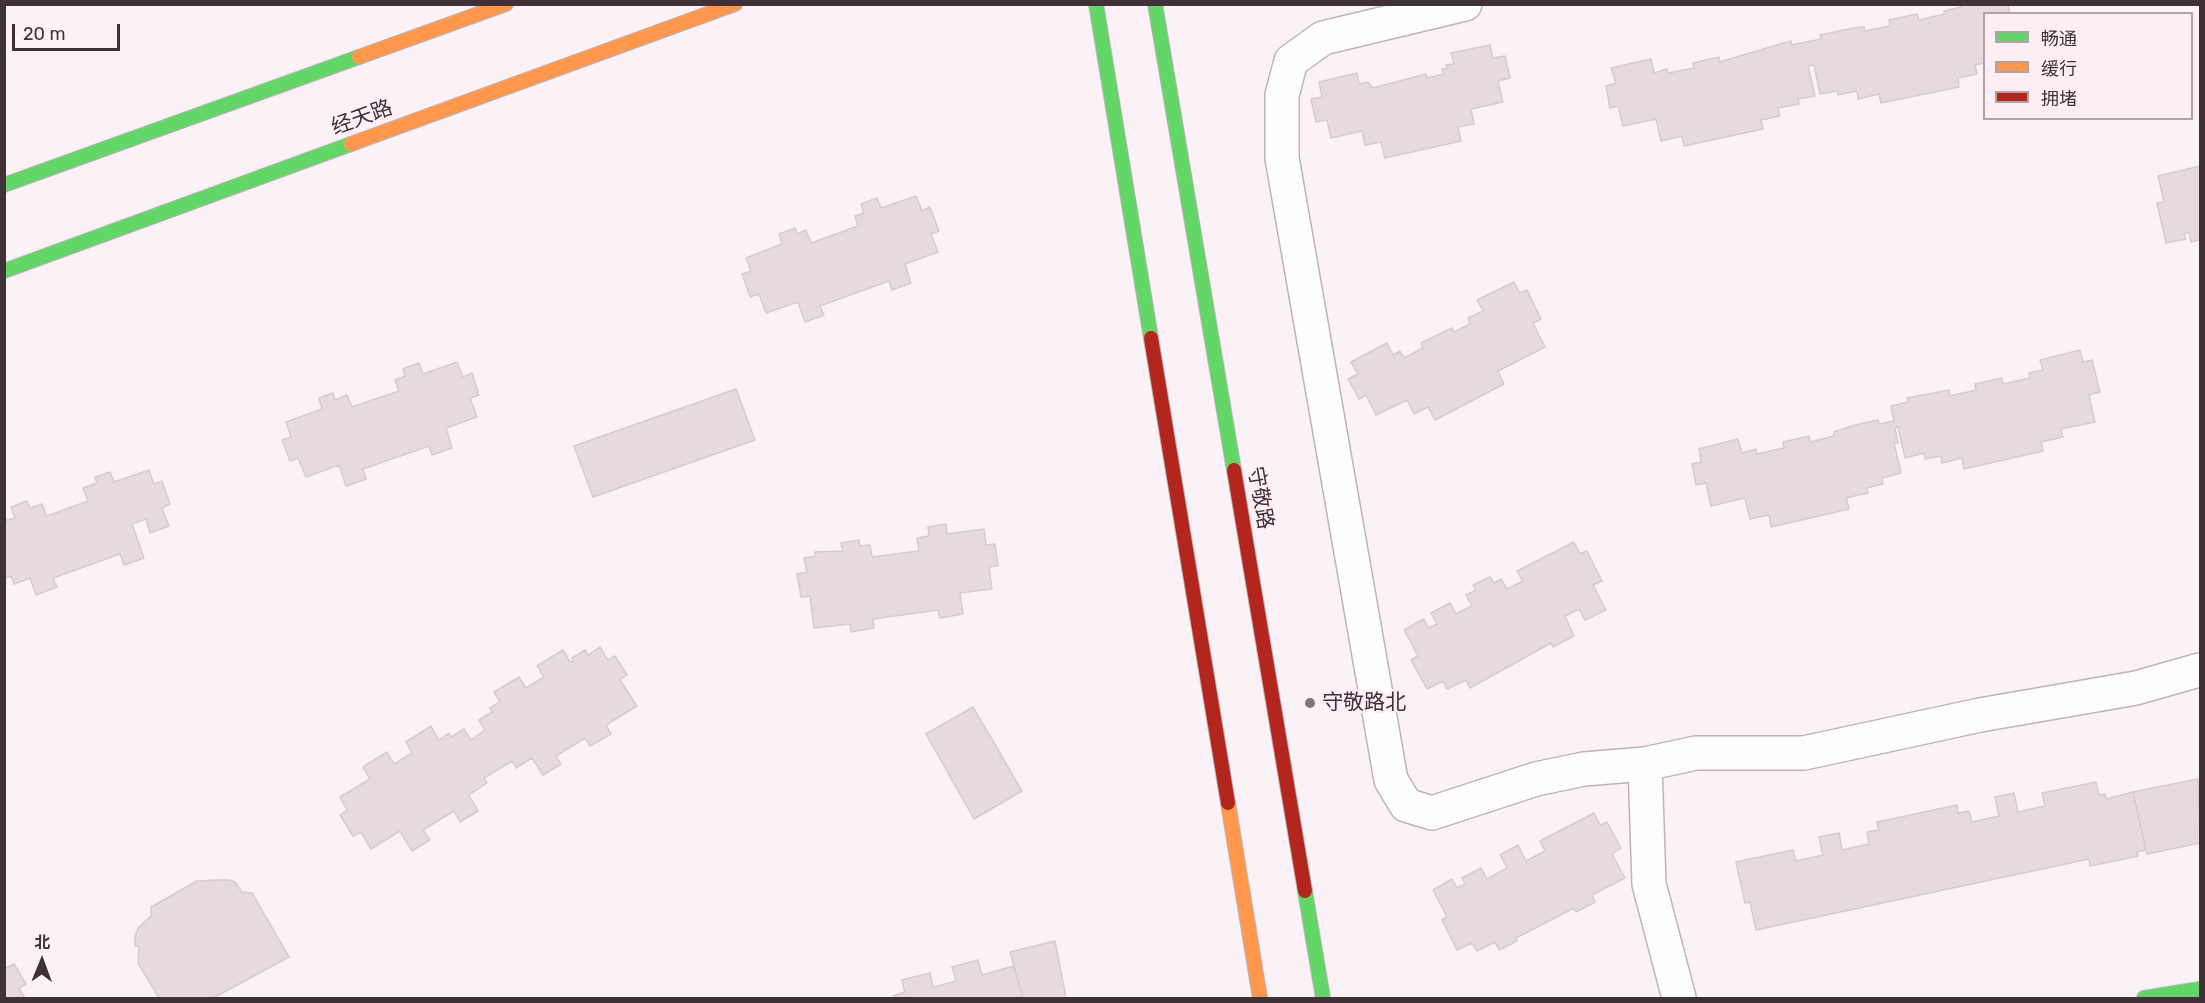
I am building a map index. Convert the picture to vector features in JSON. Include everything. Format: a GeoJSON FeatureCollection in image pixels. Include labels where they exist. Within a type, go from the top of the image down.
{"type":"FeatureCollection","features":[{"type":"Feature","properties":{"kind":"main road"},"geometry":{"type":"LineString","coordinates":[[4,185],[506,4]]}},
{"type":"Feature","properties":{"kind":"main road","name":"经天路"},"geometry":{"type":"LineString","coordinates":[[4,271],[735,4]]}},
{"type":"Feature","properties":{"kind":"main road"},"geometry":{"type":"LineString","coordinates":[[1096,4],[1260,999]]}},
{"type":"Feature","properties":{"kind":"main road","name":"守敬路"},"geometry":{"type":"LineString","coordinates":[[1155,4],[1323,999]]}},
{"type":"Feature","properties":{"kind":"main road"},"geometry":{"type":"LineString","coordinates":[[2144,999],[2200,988]]}},
{"type":"Feature","properties":{"kind":"street"},"geometry":{"type":"LineString","coordinates":[[1465,4],[1323,38],[1291,62],[1282,95],[1282,158],[1391,780],[1406,805],[1431,813],[1536,779],[1584,769],[1646,764],[1696,753],[1804,753],[1980,715],[2136,688],[2199,670]]}},
{"type":"Feature","properties":{"kind":"street"},"geometry":{"type":"LineString","coordinates":[[1646,764],[1649,884],[1679,999]]}},
{"type":"Feature","properties":{"kind":"building"},"geometry":{"type":"Polygon","coordinates":[[[1960,4],[2008,4],[2010,12],[1983,12],[1983,63],[1975,65],[1977,74],[1958,78],[1959,87],[1881,103],[1879,94],[1858,99],[1857,91],[1838,95],[1837,91],[1820,94],[1814,65],[1808,66],[1815,96],[1798,99],[1799,104],[1778,108],[1780,116],[1761,120],[1763,129],[1684,146],[1682,136],[1661,141],[1656,119],[1623,126],[1618,106],[1610,108],[1606,86],[1616,83],[1611,68],[1651,59],[1654,73],[1667,69],[1668,73],[1694,68],[1693,63],[1719,57],[1719,62],[1791,41],[1792,45],[1821,39],[1820,35],[1853,28],[1864,27],[1865,31],[1890,26],[1889,20],[1917,14],[1919,20],[1961,7],[1960,4]]]}},
{"type":"Feature","properties":{"kind":"building"},"geometry":{"type":"Polygon","coordinates":[[[1490,45],[1493,58],[1505,56],[1510,78],[1498,81],[1503,102],[1471,109],[1474,124],[1458,127],[1461,141],[1385,158],[1381,142],[1365,145],[1362,131],[1331,138],[1327,120],[1316,122],[1311,99],[1322,97],[1319,82],[1357,73],[1359,84],[1368,82],[1373,88],[1426,74],[1427,78],[1444,74],[1442,69],[1447,69],[1446,65],[1454,64],[1451,53],[1490,45]]]}},
{"type":"Feature","properties":{"kind":"building"},"geometry":{"type":"Polygon","coordinates":[[[2200,166],[2200,240],[2191,242],[2189,232],[2184,234],[2186,239],[2166,243],[2157,203],[2164,202],[2158,176],[2200,166]]]}},
{"type":"Feature","properties":{"kind":"building"},"geometry":{"type":"Polygon","coordinates":[[[916,196],[922,211],[930,207],[939,231],[931,234],[938,252],[905,264],[911,283],[892,290],[889,281],[820,306],[824,315],[805,322],[798,302],[766,313],[759,294],[750,297],[742,274],[751,271],[746,258],[782,244],[779,234],[795,228],[797,234],[806,230],[811,243],[858,226],[855,216],[864,213],[861,204],[877,198],[881,208],[916,196]]]}},
{"type":"Feature","properties":{"kind":"building"},"geometry":{"type":"Polygon","coordinates":[[[1514,282],[1520,293],[1527,290],[1541,319],[1533,323],[1545,347],[1498,371],[1504,384],[1435,420],[1428,407],[1414,414],[1407,400],[1376,415],[1366,395],[1359,399],[1348,379],[1358,374],[1351,362],[1387,343],[1393,355],[1400,351],[1404,358],[1423,348],[1421,343],[1452,328],[1454,332],[1470,324],[1468,318],[1483,311],[1477,300],[1514,282]]]}},
{"type":"Feature","properties":{"kind":"building"},"geometry":{"type":"Polygon","coordinates":[[[2080,350],[2083,362],[2092,360],[2100,392],[2089,395],[2095,422],[2061,429],[2063,437],[2041,442],[2043,451],[1964,469],[1962,458],[1942,463],[1941,456],[1925,459],[1924,453],[1905,458],[1898,427],[1895,428],[1898,443],[1894,443],[1901,473],[1882,478],[1883,484],[1867,488],[1868,493],[1846,498],[1849,509],[1771,527],[1769,515],[1750,519],[1745,498],[1711,506],[1706,483],[1696,485],[1692,464],[1701,462],[1699,449],[1738,439],[1742,453],[1756,449],[1757,454],[1784,448],[1783,442],[1809,436],[1810,442],[1834,436],[1834,432],[1851,426],[1878,420],[1879,424],[1894,421],[1891,406],[1908,402],[1907,398],[1949,390],[1950,396],[1976,390],[1975,384],[2002,378],[2003,384],[2030,378],[2029,373],[2043,370],[2040,360],[2080,350]]]}},
{"type":"Feature","properties":{"kind":"building"},"geometry":{"type":"Polygon","coordinates":[[[457,362],[463,377],[472,373],[479,395],[470,398],[477,417],[446,428],[452,448],[432,455],[429,446],[363,469],[366,479],[346,486],[339,465],[306,477],[298,458],[290,461],[282,440],[291,437],[286,422],[322,409],[319,398],[333,393],[335,400],[347,395],[352,407],[399,391],[395,380],[405,376],[403,369],[419,363],[423,374],[457,362]]]}},
{"type":"Feature","properties":{"kind":"building"},"geometry":{"type":"Polygon","coordinates":[[[736,389],[755,440],[593,497],[574,446],[736,389]]]}},
{"type":"Feature","properties":{"kind":"building"},"geometry":{"type":"Polygon","coordinates":[[[149,470],[154,484],[162,481],[170,504],[162,508],[169,526],[150,533],[146,519],[132,524],[144,558],[124,565],[120,554],[53,578],[57,587],[36,595],[30,578],[14,584],[11,576],[4,579],[4,521],[15,518],[11,507],[27,501],[30,508],[42,504],[47,516],[88,501],[83,488],[97,483],[95,477],[110,472],[114,482],[149,470]]]}},
{"type":"Feature","properties":{"kind":"building"},"geometry":{"type":"Polygon","coordinates":[[[946,524],[947,534],[984,529],[986,545],[995,544],[998,566],[989,567],[992,589],[960,593],[963,614],[940,618],[938,610],[873,619],[874,628],[851,632],[850,624],[814,628],[810,596],[801,597],[797,574],[807,572],[804,558],[816,556],[815,552],[843,551],[841,543],[859,540],[860,546],[870,545],[872,557],[919,551],[917,538],[929,536],[928,527],[946,524]]]}},
{"type":"Feature","properties":{"kind":"building"},"geometry":{"type":"Polygon","coordinates":[[[1574,542],[1580,554],[1587,551],[1602,581],[1593,585],[1606,610],[1585,620],[1579,609],[1565,616],[1574,636],[1553,647],[1551,643],[1470,688],[1466,680],[1447,689],[1443,681],[1427,689],[1411,660],[1418,656],[1404,630],[1424,619],[1428,628],[1437,624],[1431,613],[1450,603],[1456,614],[1472,606],[1466,595],[1476,590],[1473,585],[1490,577],[1494,583],[1501,579],[1507,589],[1523,581],[1517,571],[1574,542]]]}},
{"type":"Feature","properties":{"kind":"building"},"geometry":{"type":"Polygon","coordinates":[[[600,647],[608,660],[615,656],[627,675],[620,680],[637,706],[606,725],[611,734],[590,746],[585,738],[556,756],[561,764],[543,775],[532,758],[516,768],[512,761],[484,778],[487,783],[469,795],[478,811],[460,822],[454,811],[423,830],[430,840],[412,851],[400,831],[371,849],[361,832],[353,836],[340,815],[347,810],[340,797],[370,779],[363,767],[387,752],[394,764],[412,753],[406,742],[431,726],[439,740],[449,733],[451,737],[464,729],[471,740],[485,730],[479,720],[492,712],[490,708],[500,702],[494,692],[519,677],[526,688],[544,677],[537,666],[563,650],[570,662],[573,661],[572,658],[585,650],[588,655],[600,647]]]}},
{"type":"Feature","properties":{"kind":"building"},"geometry":{"type":"Polygon","coordinates":[[[973,707],[1022,791],[974,819],[926,734],[973,707]]]}},
{"type":"Feature","properties":{"kind":"building"},"geometry":{"type":"Polygon","coordinates":[[[2198,779],[2200,843],[2147,854],[2133,792],[2198,779]]]}},
{"type":"Feature","properties":{"kind":"building"},"geometry":{"type":"Polygon","coordinates":[[[2096,782],[2099,795],[2105,794],[2106,799],[2133,792],[2146,850],[2137,852],[2138,856],[2090,866],[2089,859],[1756,930],[1750,902],[1745,903],[1736,862],[1793,850],[1796,861],[1823,855],[1819,837],[1839,833],[1842,850],[1869,844],[1867,832],[1879,830],[1877,822],[1957,805],[1958,813],[1969,811],[1972,822],[1999,816],[1995,797],[2014,793],[2018,812],[2045,806],[2042,793],[2096,782]]]}},
{"type":"Feature","properties":{"kind":"building"},"geometry":{"type":"Polygon","coordinates":[[[1594,813],[1600,825],[1607,822],[1621,848],[1612,854],[1625,878],[1592,895],[1595,902],[1576,912],[1574,908],[1516,938],[1517,941],[1499,950],[1495,942],[1477,951],[1472,943],[1457,950],[1442,920],[1447,917],[1433,890],[1452,879],[1457,888],[1465,884],[1462,878],[1481,868],[1487,879],[1507,868],[1500,855],[1518,845],[1526,861],[1545,851],[1540,841],[1594,813]]]}},
{"type":"Feature","properties":{"kind":"building"},"geometry":{"type":"Polygon","coordinates":[[[229,880],[235,882],[242,892],[252,893],[289,957],[213,998],[159,998],[138,963],[139,946],[135,946],[135,937],[138,928],[151,916],[151,907],[197,881],[229,880]]]}},
{"type":"Feature","properties":{"kind":"building"},"geometry":{"type":"Polygon","coordinates":[[[1055,941],[1066,998],[1023,998],[1010,952],[1055,941]]]}},
{"type":"Feature","properties":{"kind":"building"},"geometry":{"type":"Polygon","coordinates":[[[978,960],[982,975],[1014,966],[1023,998],[893,998],[905,992],[902,980],[930,973],[933,987],[956,981],[952,967],[978,960]]]}},
{"type":"Feature","properties":{"kind":"building"},"geometry":{"type":"Polygon","coordinates":[[[14,964],[26,984],[19,988],[25,998],[4,998],[4,965],[6,968],[14,964]]]}},
{"type":"Feature","properties":{"kind":"traffic: fast"},"geometry":{"type":"LineString","coordinates":[[1096,4],[1151,338]]}},
{"type":"Feature","properties":{"kind":"traffic: fast"},"geometry":{"type":"LineString","coordinates":[[1155,4],[1234,470]]}},
{"type":"Feature","properties":{"kind":"traffic: fast"},"geometry":{"type":"LineString","coordinates":[[4,185],[359,57]]}},
{"type":"Feature","properties":{"kind":"traffic: fast"},"geometry":{"type":"LineString","coordinates":[[4,271],[351,144]]}},
{"type":"Feature","properties":{"kind":"traffic: fast"},"geometry":{"type":"LineString","coordinates":[[1305,891],[1323,998]]}},
{"type":"Feature","properties":{"kind":"traffic: fast"},"geometry":{"type":"LineString","coordinates":[[2144,998],[2200,989]]}},
{"type":"Feature","properties":{"kind":"traffic: slow"},"geometry":{"type":"LineString","coordinates":[[359,57],[506,4]]}},
{"type":"Feature","properties":{"kind":"traffic: slow"},"geometry":{"type":"LineString","coordinates":[[351,144],[735,4]]}},
{"type":"Feature","properties":{"kind":"traffic: slow"},"geometry":{"type":"LineString","coordinates":[[1228,803],[1260,998]]}},
{"type":"Feature","properties":{"kind":"traffic: jam"},"geometry":{"type":"LineString","coordinates":[[1151,338],[1228,803]]}},
{"type":"Feature","properties":{"kind":"traffic: jam"},"geometry":{"type":"LineString","coordinates":[[1234,470],[1305,891]]}},
{"type":"Feature","properties":{"kind":"place","name":"守敬路北"},"geometry":{"type":"Point","coordinates":[1310,703]}}]}
